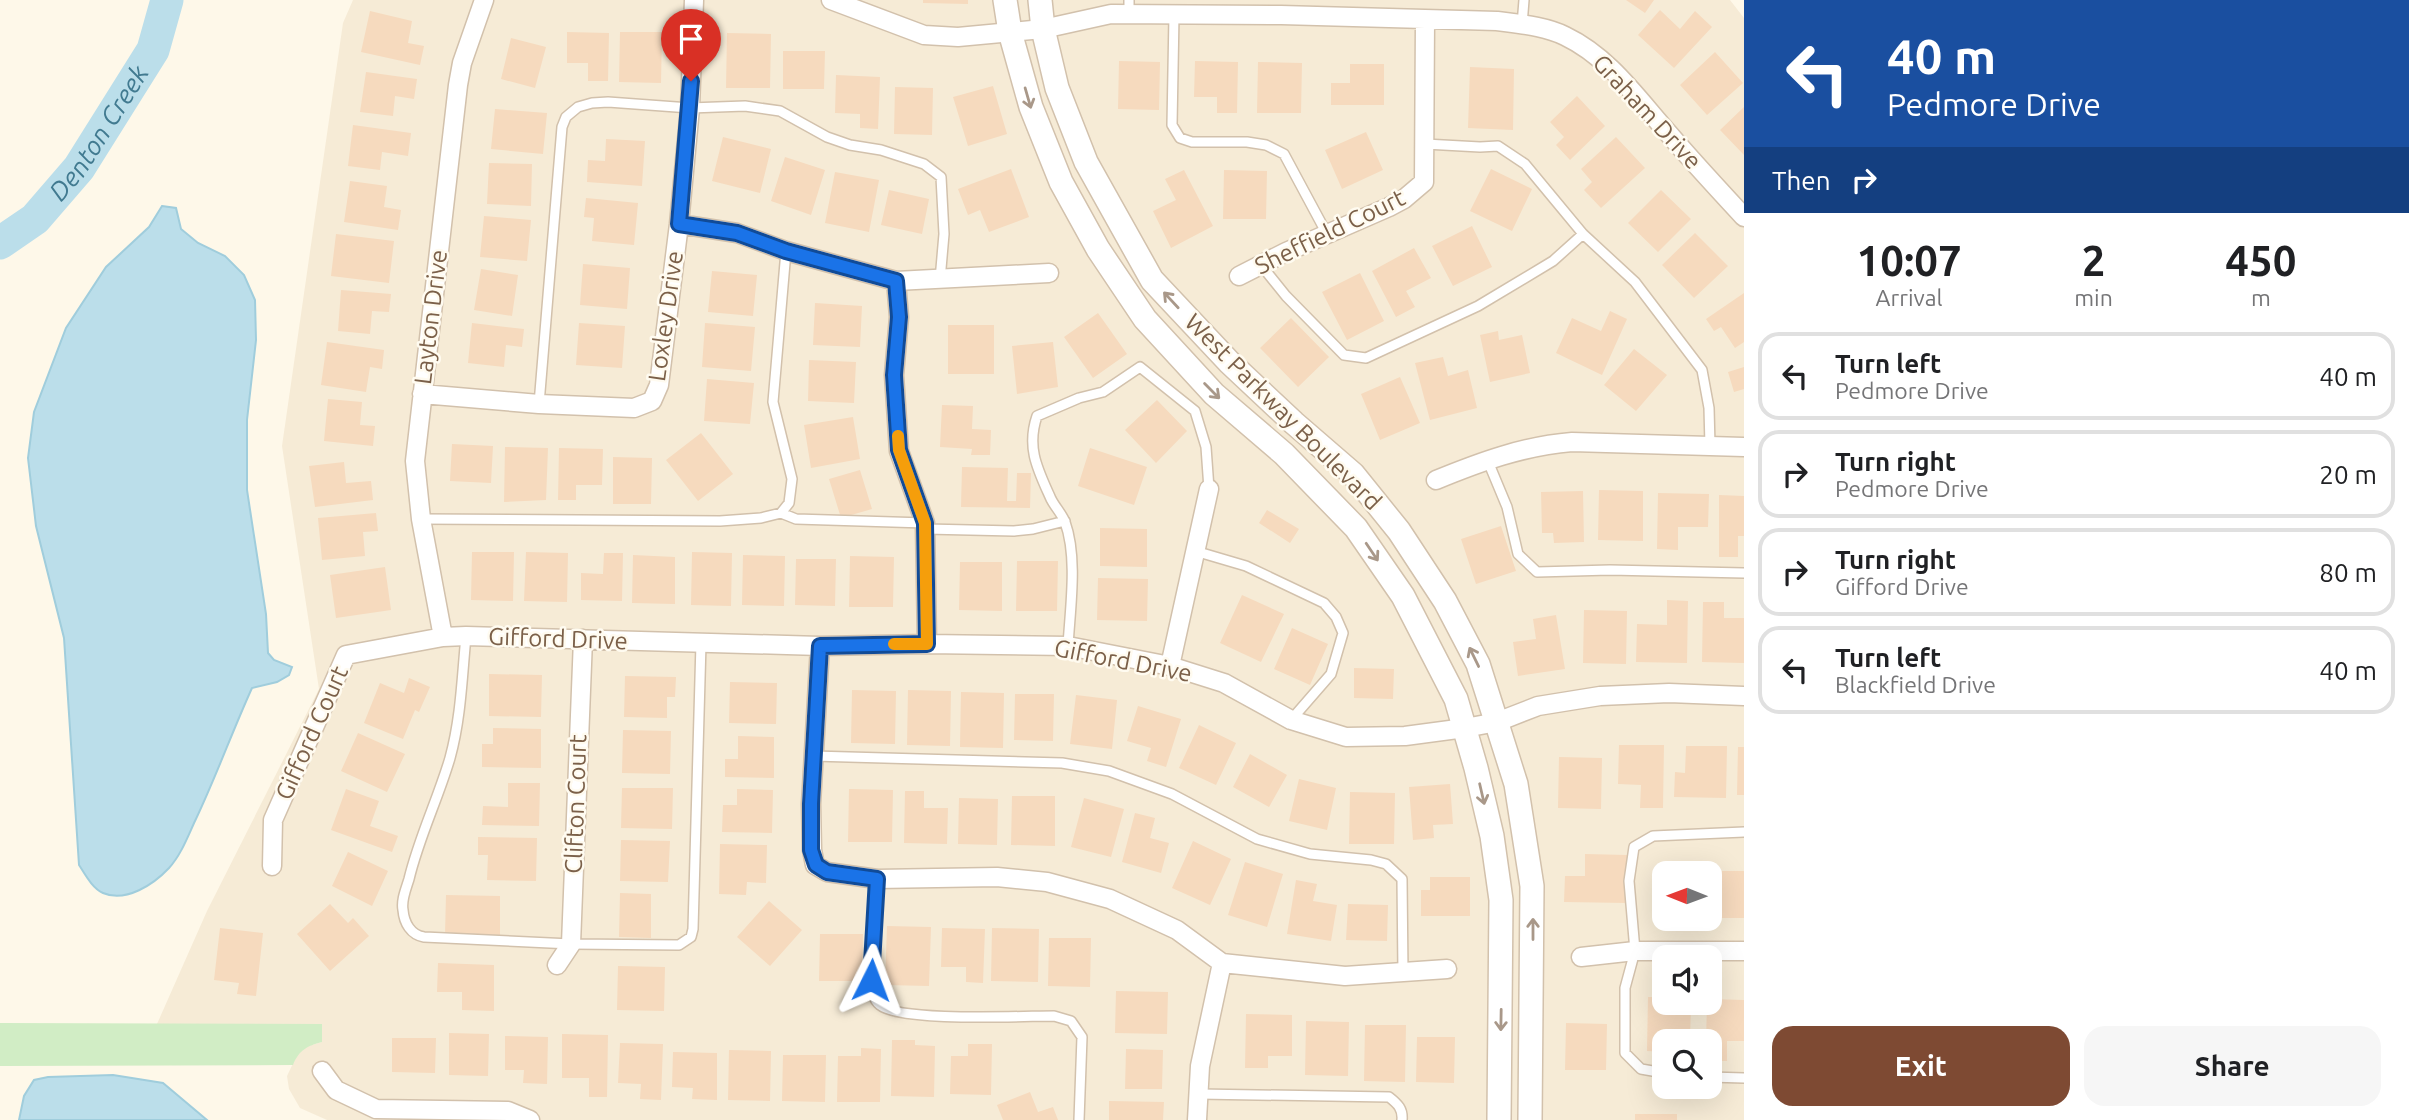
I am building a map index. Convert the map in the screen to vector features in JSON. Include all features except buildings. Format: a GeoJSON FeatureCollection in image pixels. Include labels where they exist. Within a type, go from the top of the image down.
{"type":"FeatureCollection","features":[{"type":"Feature","properties":{"kind":"street","name":"Layton Drive"},"geometry":{"type":"LineString","coordinates":[[443,637],[421,519],[415,461],[458,85],[462,62],[484,0]]}},
{"type":"Feature","properties":{"kind":"street","name":"Loxley Drive"},"geometry":{"type":"LineString","coordinates":[[422,394],[539,404],[634,408],[652,401],[659,385],[679,224],[690,108],[694,0]]}},
{"type":"Feature","properties":{"kind":"street","name":"Graham Drive"},"geometry":{"type":"LineString","coordinates":[[831,0],[924,35],[958,37],[1043,29],[1111,14],[1129,7],[1174,15],[1281,15],[1522,24],[1562,34],[1589,49],[1630,87],[1668,134],[1744,217]]}},
{"type":"Feature","properties":{"kind":"street","name":"West Parkway Boulevard"},"geometry":{"type":"LineString","coordinates":[[1005,0],[1010,32],[1031,107],[1061,183],[1098,250],[1145,319],[1205,385],[1284,454],[1356,528],[1403,596],[1456,699],[1492,836],[1501,900],[1499,1120]]}},
{"type":"Feature","properties":{"kind":"street","name":"West Parkway Boulevard"},"geometry":{"type":"LineString","coordinates":[[1040,0],[1043,29],[1057,88],[1086,162],[1152,280],[1230,363],[1294,424],[1353,474],[1399,531],[1445,601],[1478,664],[1516,784],[1532,886],[1530,1120]]}},
{"type":"Feature","properties":{"kind":"street","name":"Sheffield Court"},"geometry":{"type":"LineString","coordinates":[[1239,276],[1404,199],[1424,183],[1425,20]]}},
{"type":"Feature","properties":{"kind":"street"},"geometry":{"type":"LineString","coordinates":[[679,224],[737,233],[786,251],[896,281],[1049,274]]}},
{"type":"Feature","properties":{"kind":"street"},"geometry":{"type":"LineString","coordinates":[[896,281],[899,317],[894,375],[899,450],[926,526],[927,644]]}},
{"type":"Feature","properties":{"kind":"street"},"geometry":{"type":"LineString","coordinates":[[1436,480],[1487,459],[1545,444],[1572,442],[1744,447]]}},
{"type":"Feature","properties":{"kind":"street"},"geometry":{"type":"LineString","coordinates":[[1170,666],[1209,489]]}},
{"type":"Feature","properties":{"kind":"street","name":"Gifford Drive"},"geometry":{"type":"LineString","coordinates":[[443,637],[820,646],[1068,646],[1170,666],[1224,683],[1291,720],[1346,737],[1405,736],[1465,728],[1497,722],[1538,706],[1600,696],[1669,693],[1744,696]]}},
{"type":"Feature","properties":{"kind":"street","name":"Gifford Court"},"geometry":{"type":"LineString","coordinates":[[272,866],[273,820],[346,655],[443,637]]}},
{"type":"Feature","properties":{"kind":"street","name":"Clifton Court"},"geometry":{"type":"LineString","coordinates":[[557,965],[570,944],[583,639]]}},
{"type":"Feature","properties":{"kind":"street"},"geometry":{"type":"LineString","coordinates":[[820,646],[813,756],[811,850],[816,865],[827,872],[877,879],[998,877],[1047,882],[1121,904],[1177,930],[1222,964],[1345,976],[1447,969]]}},
{"type":"Feature","properties":{"kind":"street"},"geometry":{"type":"LineString","coordinates":[[1581,957],[1635,951],[1744,951]]}},
{"type":"Feature","properties":{"kind":"street"},"geometry":{"type":"LineString","coordinates":[[1197,1120],[1200,1066],[1222,964]]}},
{"type":"Feature","properties":{"kind":"street"},"geometry":{"type":"LineString","coordinates":[[322,1071],[337,1090],[376,1109],[508,1111],[530,1120]]}},
{"type":"Feature","properties":{"kind":"lane"},"geometry":{"type":"LineString","coordinates":[[1522,24],[1524,0]]}},
{"type":"Feature","properties":{"kind":"lane"},"geometry":{"type":"LineString","coordinates":[[1174,15],[1172,125],[1180,138],[1192,142],[1247,142],[1266,145],[1284,154],[1327,234]]}},
{"type":"Feature","properties":{"kind":"lane"},"geometry":{"type":"LineString","coordinates":[[539,404],[562,127],[566,117],[578,107],[608,102],[690,108],[745,106],[780,111],[827,137],[924,164],[942,177],[944,234],[940,280]]}},
{"type":"Feature","properties":{"kind":"lane"},"geometry":{"type":"LineString","coordinates":[[1424,144],[1498,146],[1525,164],[1583,234],[1635,282],[1702,370],[1709,408],[1710,446]]}},
{"type":"Feature","properties":{"kind":"lane"},"geometry":{"type":"LineString","coordinates":[[1261,265],[1286,296],[1344,355],[1366,358],[1478,306],[1553,261],[1583,234]]}},
{"type":"Feature","properties":{"kind":"lane"},"geometry":{"type":"LineString","coordinates":[[781,513],[789,503],[792,479],[773,402],[786,251]]}},
{"type":"Feature","properties":{"kind":"lane"},"geometry":{"type":"LineString","coordinates":[[1068,646],[1072,589],[1070,551],[1065,521],[1052,500],[1033,454],[1031,434],[1037,416],[1079,398],[1103,392],[1140,367],[1195,411],[1206,447],[1209,489]]}},
{"type":"Feature","properties":{"kind":"lane"},"geometry":{"type":"LineString","coordinates":[[1487,459],[1507,507],[1518,554],[1537,572],[1610,570],[1744,573]]}},
{"type":"Feature","properties":{"kind":"lane"},"geometry":{"type":"LineString","coordinates":[[421,519],[720,521],[761,518],[781,513],[796,519],[1014,531],[1065,521]]}},
{"type":"Feature","properties":{"kind":"lane"},"geometry":{"type":"LineString","coordinates":[[1195,551],[1247,566],[1324,603],[1336,617],[1343,633],[1331,674],[1291,720]]}},
{"type":"Feature","properties":{"kind":"lane"},"geometry":{"type":"LineString","coordinates":[[466,636],[457,726],[438,796],[417,846],[403,901],[408,927],[417,936],[424,937],[570,944],[679,945],[691,937],[694,929],[701,643]]}},
{"type":"Feature","properties":{"kind":"lane"},"geometry":{"type":"LineString","coordinates":[[813,756],[1062,763],[1109,771],[1172,794],[1257,839],[1310,853],[1386,864],[1402,879],[1403,973]]}},
{"type":"Feature","properties":{"kind":"lane"},"geometry":{"type":"LineString","coordinates":[[1652,1071],[1641,1069],[1625,1053],[1625,988],[1635,951],[1629,881],[1634,847],[1653,836],[1744,832]]}},
{"type":"Feature","properties":{"kind":"lane"},"geometry":{"type":"LineString","coordinates":[[877,879],[871,980],[879,1005],[893,1011],[917,1015],[1054,1016],[1071,1021],[1083,1037],[1079,1120]]}},
{"type":"Feature","properties":{"kind":"lane"},"geometry":{"type":"LineString","coordinates":[[1722,1077],[1744,1077]]}},
{"type":"Feature","properties":{"kind":"lane"},"geometry":{"type":"LineString","coordinates":[[1199,1094],[1389,1097],[1403,1112],[1402,1120]]}},
{"type":"Feature","properties":{"kind":"shaded area"},"geometry":{"type":"Polygon","coordinates":[[[353,0],[1730,0],[1744,18],[1744,1120],[327,1120],[300,1108],[289,1089],[287,1076],[298,1053],[308,1046],[322,1042],[322,1024],[157,1024],[207,911],[319,689],[282,446],[343,23],[353,0]]]}},
{"type":"Feature","properties":{"kind":"green space"},"geometry":{"type":"Polygon","coordinates":[[[0,1023],[322,1024],[322,1042],[304,1049],[293,1065],[0,1066],[0,1023]]]}},
{"type":"Feature","properties":{"kind":"water"},"geometry":{"type":"Polygon","coordinates":[[[162,206],[176,208],[181,229],[198,243],[225,256],[244,275],[255,300],[256,340],[247,420],[247,490],[266,614],[268,653],[274,660],[292,667],[289,675],[277,682],[252,688],[203,804],[173,863],[156,880],[121,896],[103,893],[95,888],[79,865],[64,638],[36,526],[28,458],[34,412],[66,328],[106,267],[149,227],[162,206]]]}},
{"type":"Feature","properties":{"kind":"water"},"geometry":{"type":"Polygon","coordinates":[[[113,1075],[163,1083],[207,1120],[19,1120],[24,1096],[34,1080],[48,1077],[113,1075]]]}},
{"type":"Feature","properties":{"kind":"waterway","name":"Denton Creek"},"geometry":{"type":"LineString","coordinates":[[0,243],[35,219],[79,168],[153,50],[167,0]]}},
{"type":"Feature","properties":{"kind":"slow traffic"},"geometry":{"type":"LineString","coordinates":[[894,644],[927,644],[925,523],[899,450],[898,436]]}},
{"type":"Feature","properties":{"kind":"route"},"geometry":{"type":"LineString","coordinates":[[691,81],[679,224],[737,233],[786,251],[896,281],[899,317],[894,375],[899,450],[925,523],[927,644],[820,646],[811,804],[811,850],[816,865],[827,872],[877,879],[871,980]]}}]}
